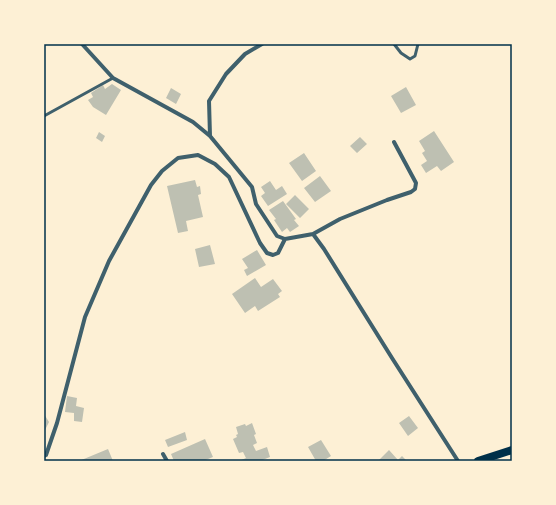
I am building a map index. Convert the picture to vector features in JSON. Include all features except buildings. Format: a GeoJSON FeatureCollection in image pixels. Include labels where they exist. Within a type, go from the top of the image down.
{"type":"FeatureCollection","features":[{"type":"Feature","properties":{"kind":"main road"},"geometry":{"type":"LineString","coordinates":[[478,461],[512,450]]}},
{"type":"Feature","properties":{"kind":"street"},"geometry":{"type":"LineString","coordinates":[[82,44],[113,78],[193,122],[210,136],[252,187],[256,204],[277,236],[285,239],[313,234],[340,219],[411,192],[415,189],[416,183],[394,142]]}},
{"type":"Feature","properties":{"kind":"street"},"geometry":{"type":"LineString","coordinates":[[210,136],[209,101],[226,74],[245,54],[262,44]]}},
{"type":"Feature","properties":{"kind":"street"},"geometry":{"type":"LineString","coordinates":[[44,456],[46,455],[57,424],[84,317],[109,261],[151,185],[162,171],[178,158],[198,155],[215,164],[229,178],[260,243],[267,253],[278,253],[285,239]]}},
{"type":"Feature","properties":{"kind":"street"},"geometry":{"type":"LineString","coordinates":[[313,234],[458,461]]}},
{"type":"Feature","properties":{"kind":"street"},"geometry":{"type":"LineString","coordinates":[[163,454],[166,461]]}},
{"type":"Feature","properties":{"kind":"lane"},"geometry":{"type":"LineString","coordinates":[[394,44],[401,53],[410,59],[415,56],[418,44]]}},
{"type":"Feature","properties":{"kind":"lane"},"geometry":{"type":"LineString","coordinates":[[44,116],[113,78]]}}]}
